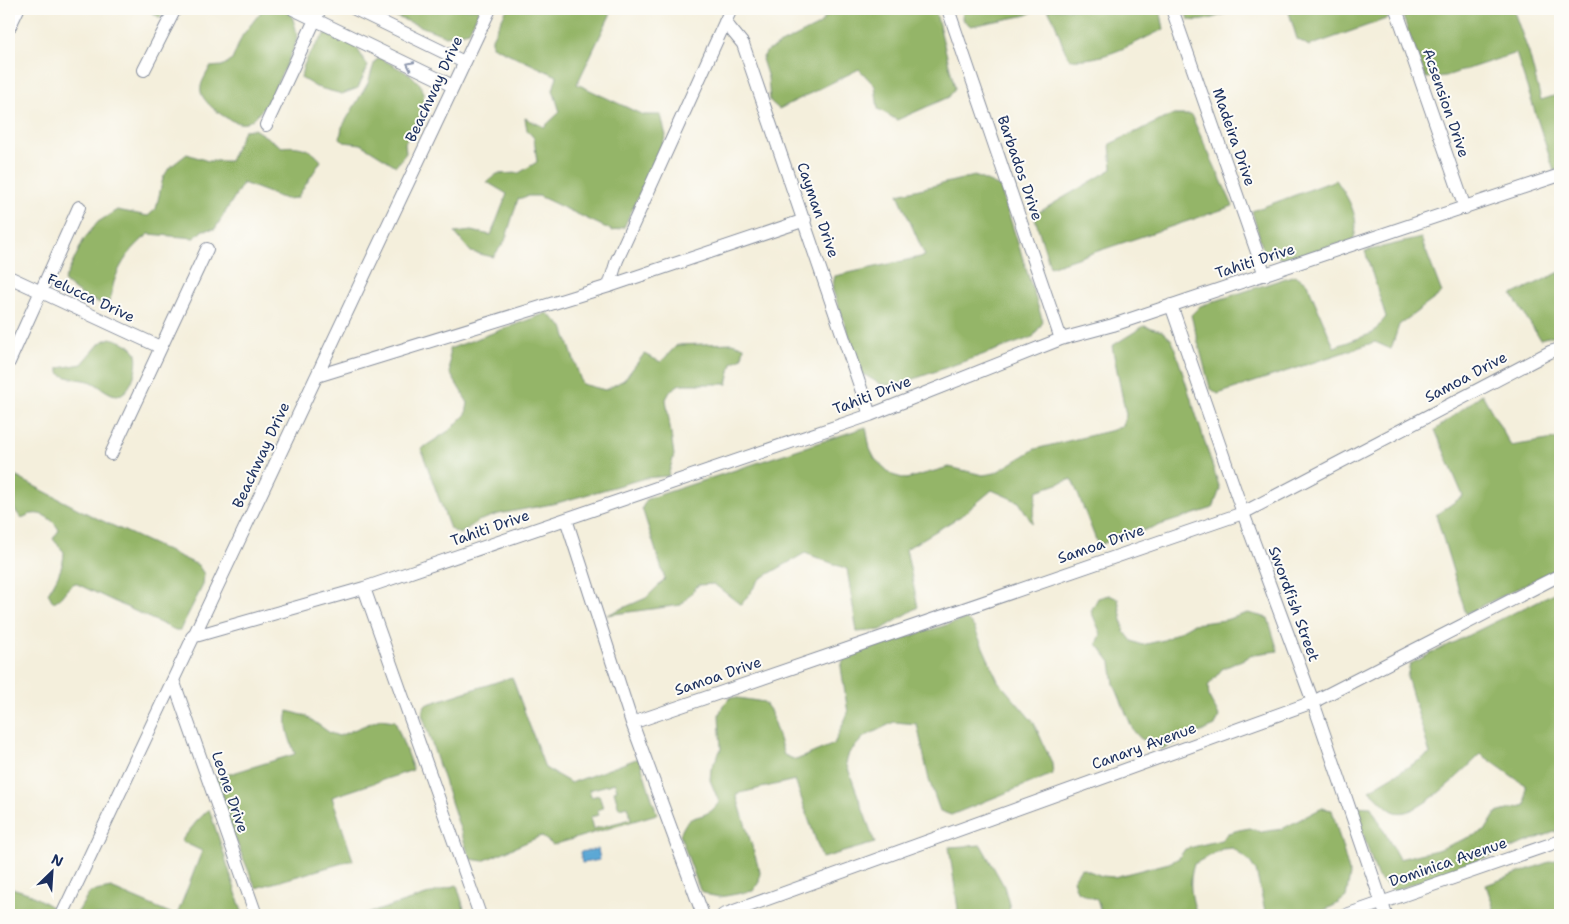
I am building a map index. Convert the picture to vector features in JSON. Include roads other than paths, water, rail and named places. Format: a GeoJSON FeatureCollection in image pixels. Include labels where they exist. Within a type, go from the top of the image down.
{"type":"FeatureCollection","features":[{"type":"Feature","properties":{"kind":"street"},"geometry":{"type":"LineString","coordinates":[[9,28],[18,9]]}},
{"type":"Feature","properties":{"kind":"street"},"geometry":{"type":"LineString","coordinates":[[144,70],[175,9]]}},
{"type":"Feature","properties":{"kind":"street"},"geometry":{"type":"LineString","coordinates":[[293,9],[318,14],[453,86]]}},
{"type":"Feature","properties":{"kind":"street"},"geometry":{"type":"LineString","coordinates":[[355,9],[464,62]]}},
{"type":"Feature","properties":{"kind":"street","name":"Beachway Drive"},"geometry":{"type":"LineString","coordinates":[[62,915],[490,9]]}},
{"type":"Feature","properties":{"kind":"street"},"geometry":{"type":"LineString","coordinates":[[609,286],[617,260],[731,9]]}},
{"type":"Feature","properties":{"kind":"street","name":"Barbados Drive"},"geometry":{"type":"LineString","coordinates":[[948,9],[1061,339]]}},
{"type":"Feature","properties":{"kind":"street","name":"Madeira Drive"},"geometry":{"type":"LineString","coordinates":[[1172,9],[1265,275]]}},
{"type":"Feature","properties":{"kind":"street","name":"Acsension Drive"},"geometry":{"type":"LineString","coordinates":[[1396,9],[1465,208]]}},
{"type":"Feature","properties":{"kind":"street"},"geometry":{"type":"LineString","coordinates":[[266,125],[318,14]]}},
{"type":"Feature","properties":{"kind":"street","name":"Cayman Drive"},"geometry":{"type":"LineString","coordinates":[[725,22],[743,44],[870,415]]}},
{"type":"Feature","properties":{"kind":"street","name":"Tahiti Drive"},"geometry":{"type":"LineString","coordinates":[[192,637],[364,588],[870,415],[1061,339],[1113,325],[1560,175]]}},
{"type":"Feature","properties":{"kind":"street"},"geometry":{"type":"LineString","coordinates":[[9,362],[80,207]]}},
{"type":"Feature","properties":{"kind":"street"},"geometry":{"type":"LineString","coordinates":[[317,376],[609,286],[804,220]]}},
{"type":"Feature","properties":{"kind":"street"},"geometry":{"type":"LineString","coordinates":[[111,454],[207,249]]}},
{"type":"Feature","properties":{"kind":"street","name":"Felucca Drive"},"geometry":{"type":"LineString","coordinates":[[9,277],[160,347]]}},
{"type":"Feature","properties":{"kind":"street","name":"Swordfish Street"},"geometry":{"type":"LineString","coordinates":[[1171,305],[1243,513],[1313,702],[1386,915]]}},
{"type":"Feature","properties":{"kind":"street","name":"Samoa Drive"},"geometry":{"type":"LineString","coordinates":[[632,723],[1243,513],[1550,352],[1560,349]]}},
{"type":"Feature","properties":{"kind":"street"},"geometry":{"type":"LineString","coordinates":[[566,519],[632,723],[703,915]]}},
{"type":"Feature","properties":{"kind":"street","name":"Canary Avenue"},"geometry":{"type":"LineString","coordinates":[[724,915],[1313,702],[1560,575]]}},
{"type":"Feature","properties":{"kind":"street"},"geometry":{"type":"LineString","coordinates":[[364,588],[480,915]]}},
{"type":"Feature","properties":{"kind":"street","name":"Leone Drive"},"geometry":{"type":"LineString","coordinates":[[173,680],[256,915]]}},
{"type":"Feature","properties":{"kind":"street","name":"Dominica Avenue"},"geometry":{"type":"LineString","coordinates":[[1346,915],[1560,840]]}},
{"type":"Feature","properties":{"kind":"water"},"geometry":{"type":"Polygon","coordinates":[[[598,849],[600,860],[582,863],[580,852],[598,849]]]}}]}
